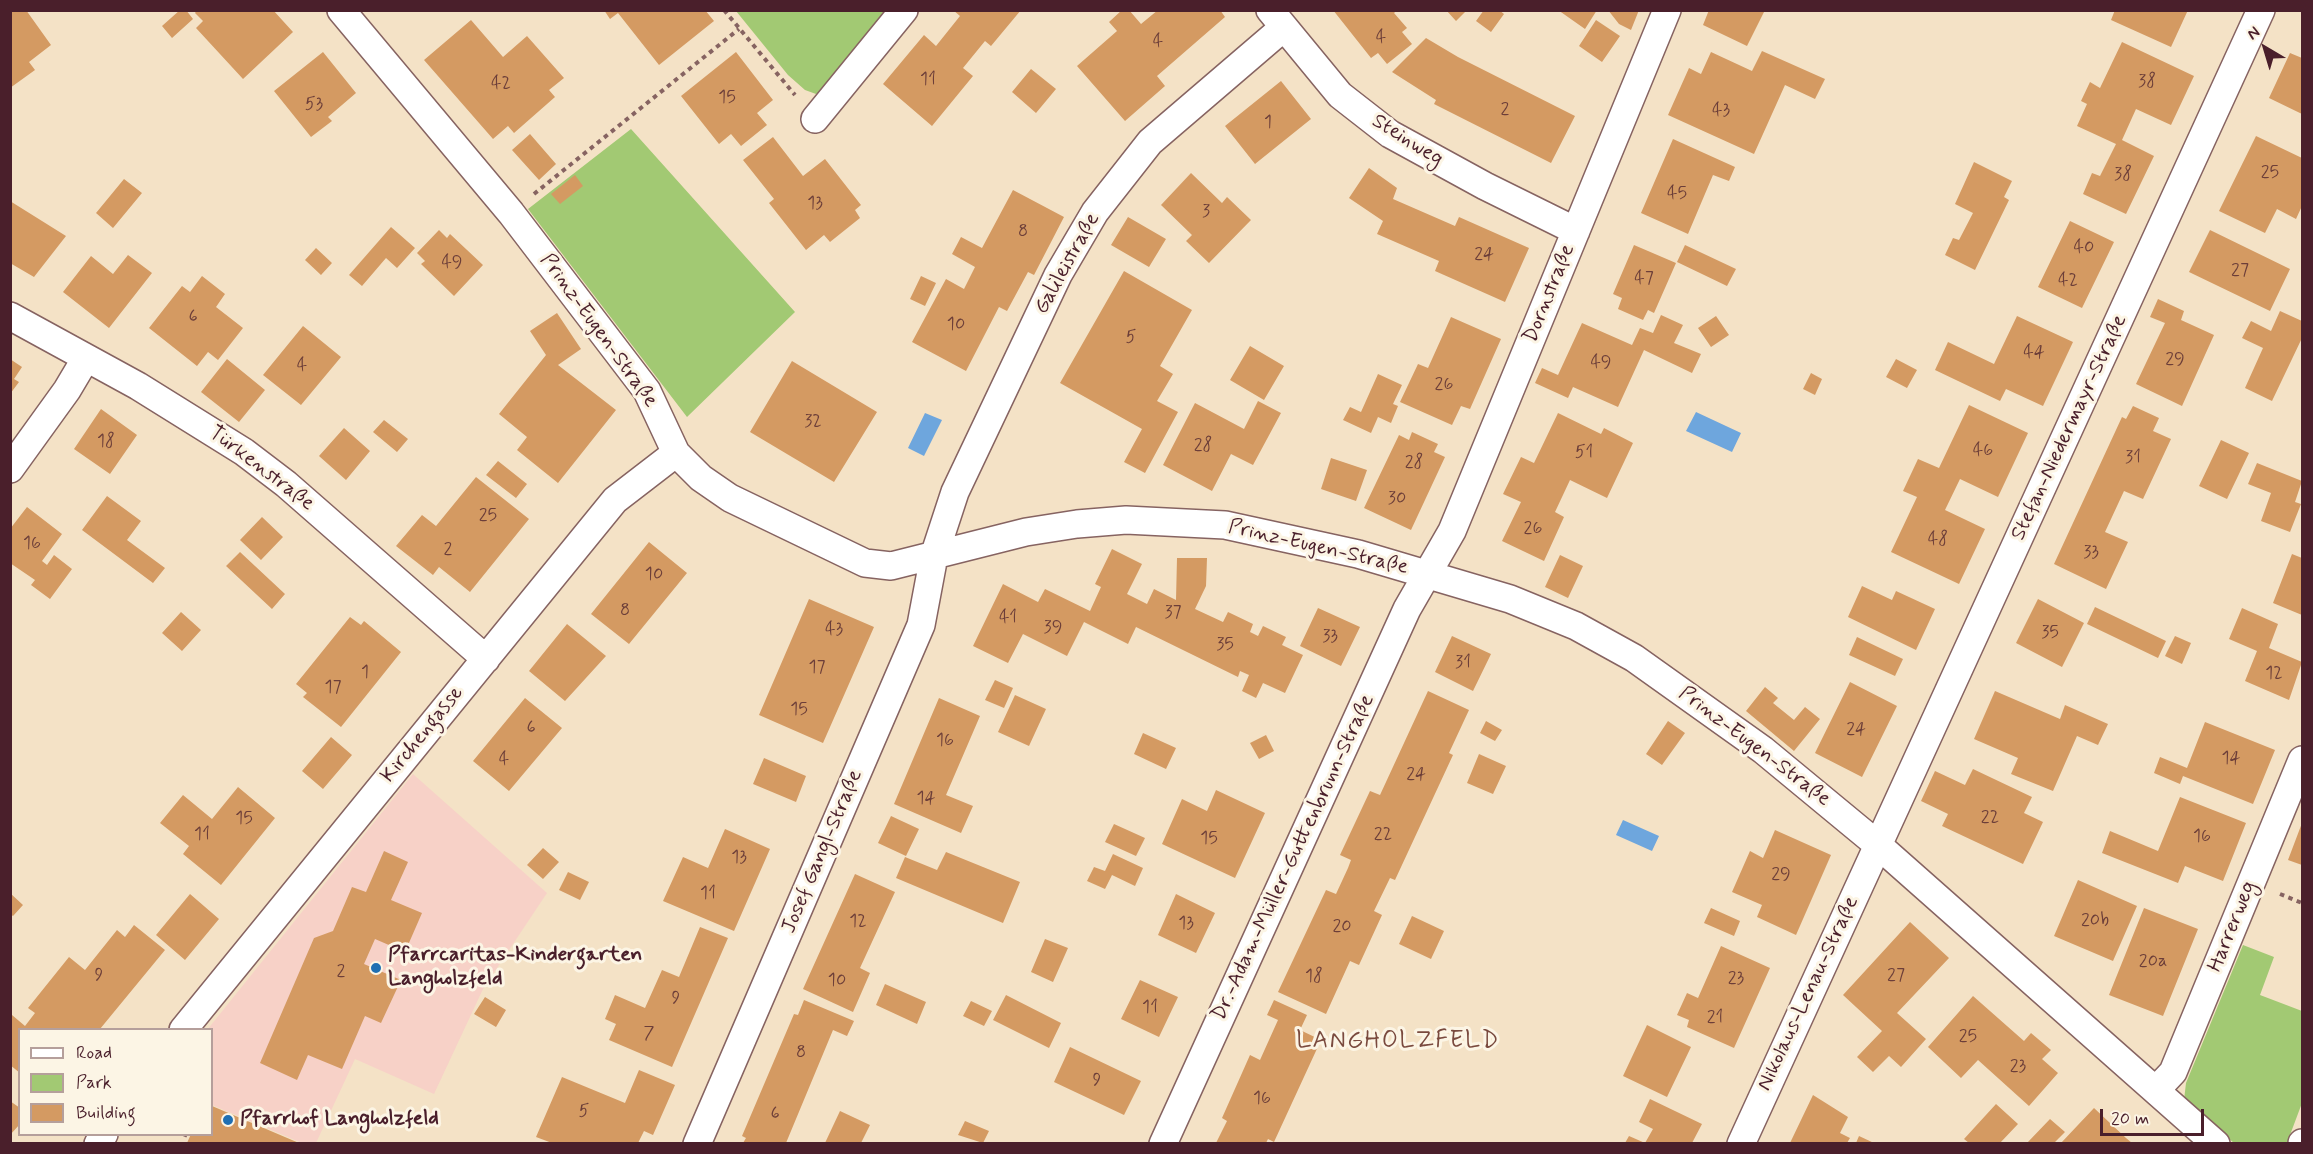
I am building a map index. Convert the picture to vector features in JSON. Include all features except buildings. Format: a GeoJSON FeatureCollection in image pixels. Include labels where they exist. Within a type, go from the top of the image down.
{"type":"FeatureCollection","features":[{"type":"Feature","properties":{"kind":"street","name":"Prinz-Eugen-Straße"},"geometry":{"type":"LineString","coordinates":[[341,10],[511,213],[647,391],[675,453],[701,478],[730,498],[865,563],[891,566],[1026,532],[1077,524],[1126,520],[1225,525],[1287,537],[1428,575],[1510,599],[1576,626],[1634,658],[1763,750],[1878,846],[2216,1143]]}},
{"type":"Feature","properties":{"kind":"street"},"geometry":{"type":"LineString","coordinates":[[815,119],[904,10]]}},
{"type":"Feature","properties":{"kind":"street","name":"Dornstraße"},"geometry":{"type":"LineString","coordinates":[[1428,575],[1452,531],[1667,10]]}},
{"type":"Feature","properties":{"kind":"street","name":"Stefan-Niedermayr-Straße"},"geometry":{"type":"LineString","coordinates":[[1878,846],[2261,10]]}},
{"type":"Feature","properties":{"kind":"street","name":"Steinweg"},"geometry":{"type":"LineString","coordinates":[[1276,19],[1340,95],[1390,134],[1485,186],[1576,231]]}},
{"type":"Feature","properties":{"kind":"street","name":"Galileistraße"},"geometry":{"type":"LineString","coordinates":[[934,556],[955,492],[1058,274],[1095,212],[1150,142],[1276,19]]}},
{"type":"Feature","properties":{"kind":"street","name":"Türkenstraße"},"geometry":{"type":"LineString","coordinates":[[10,316],[138,386],[244,452],[286,484],[486,658]]}},
{"type":"Feature","properties":{"kind":"street"},"geometry":{"type":"LineString","coordinates":[[10,469],[86,358]]}},
{"type":"Feature","properties":{"kind":"street","name":"Kirchengasse"},"geometry":{"type":"LineString","coordinates":[[184,1028],[615,500],[675,453]]}},
{"type":"Feature","properties":{"kind":"street","name":"Josef Gangl-Straße"},"geometry":{"type":"LineString","coordinates":[[698,1143],[921,626],[934,556]]}},
{"type":"Feature","properties":{"kind":"street","name":"Dr.-Adam-Müller-Guttenbrunn-Straße"},"geometry":{"type":"LineString","coordinates":[[1163,1143],[1407,609],[1428,575]]}},
{"type":"Feature","properties":{"kind":"street","name":"Harrerweg"},"geometry":{"type":"LineString","coordinates":[[2156,1090],[2173,1072],[2302,760]]}},
{"type":"Feature","properties":{"kind":"street","name":"Nikolaus-Lenau-Straße"},"geometry":{"type":"LineString","coordinates":[[1741,1143],[1878,846]]}},
{"type":"Feature","properties":{"kind":"path"},"geometry":{"type":"LineString","coordinates":[[724,10],[815,119]]}},
{"type":"Feature","properties":{"kind":"path"},"geometry":{"type":"LineString","coordinates":[[511,213],[739,29]]}},
{"type":"Feature","properties":{"kind":"shaded area","name":"Pfarrcaritas-Kindergarten Langholzfeld"},"geometry":{"type":"Polygon","coordinates":[[[413,774],[547,893],[483,989],[434,1094],[355,1059],[316,1143],[302,1143],[213,1105],[213,1028],[209,1028],[413,774]]]}},
{"type":"Feature","properties":{"kind":"green space"},"geometry":{"type":"Polygon","coordinates":[[[736,11],[890,11],[829,88],[816,94],[805,90],[788,75],[736,11]]]}},
{"type":"Feature","properties":{"kind":"green space"},"geometry":{"type":"Polygon","coordinates":[[[631,129],[795,312],[687,417],[528,209],[631,129]]]}},
{"type":"Feature","properties":{"kind":"green space"},"geometry":{"type":"Polygon","coordinates":[[[2243,945],[2274,957],[2260,995],[2302,1011],[2302,1103],[2287,1143],[2234,1143],[2184,1100],[2186,1083],[2243,945]]]}},
{"type":"Feature","properties":{"kind":"water"},"geometry":{"type":"Polygon","coordinates":[[[1696,412],[1741,433],[1732,452],[1686,431],[1696,412]]]}},
{"type":"Feature","properties":{"kind":"water"},"geometry":{"type":"Polygon","coordinates":[[[925,413],[942,420],[924,456],[908,448],[925,413]]]}},
{"type":"Feature","properties":{"kind":"water"},"geometry":{"type":"Polygon","coordinates":[[[1623,820],[1659,836],[1652,851],[1616,835],[1623,820]]]}},
{"type":"Feature","properties":{"kind":"place","name":"Pfarrcaritas-Kindergarten Langholzfeld"},"geometry":{"type":"Point","coordinates":[376,968]}},
{"type":"Feature","properties":{"kind":"place","name":"Pfarrhof Langholzfeld"},"geometry":{"type":"Point","coordinates":[228,1120]}},
{"type":"Feature","properties":{"kind":"district","name":"LANGHOLZFELD"},"geometry":{"type":"Point","coordinates":[1398,1042]}}]}
